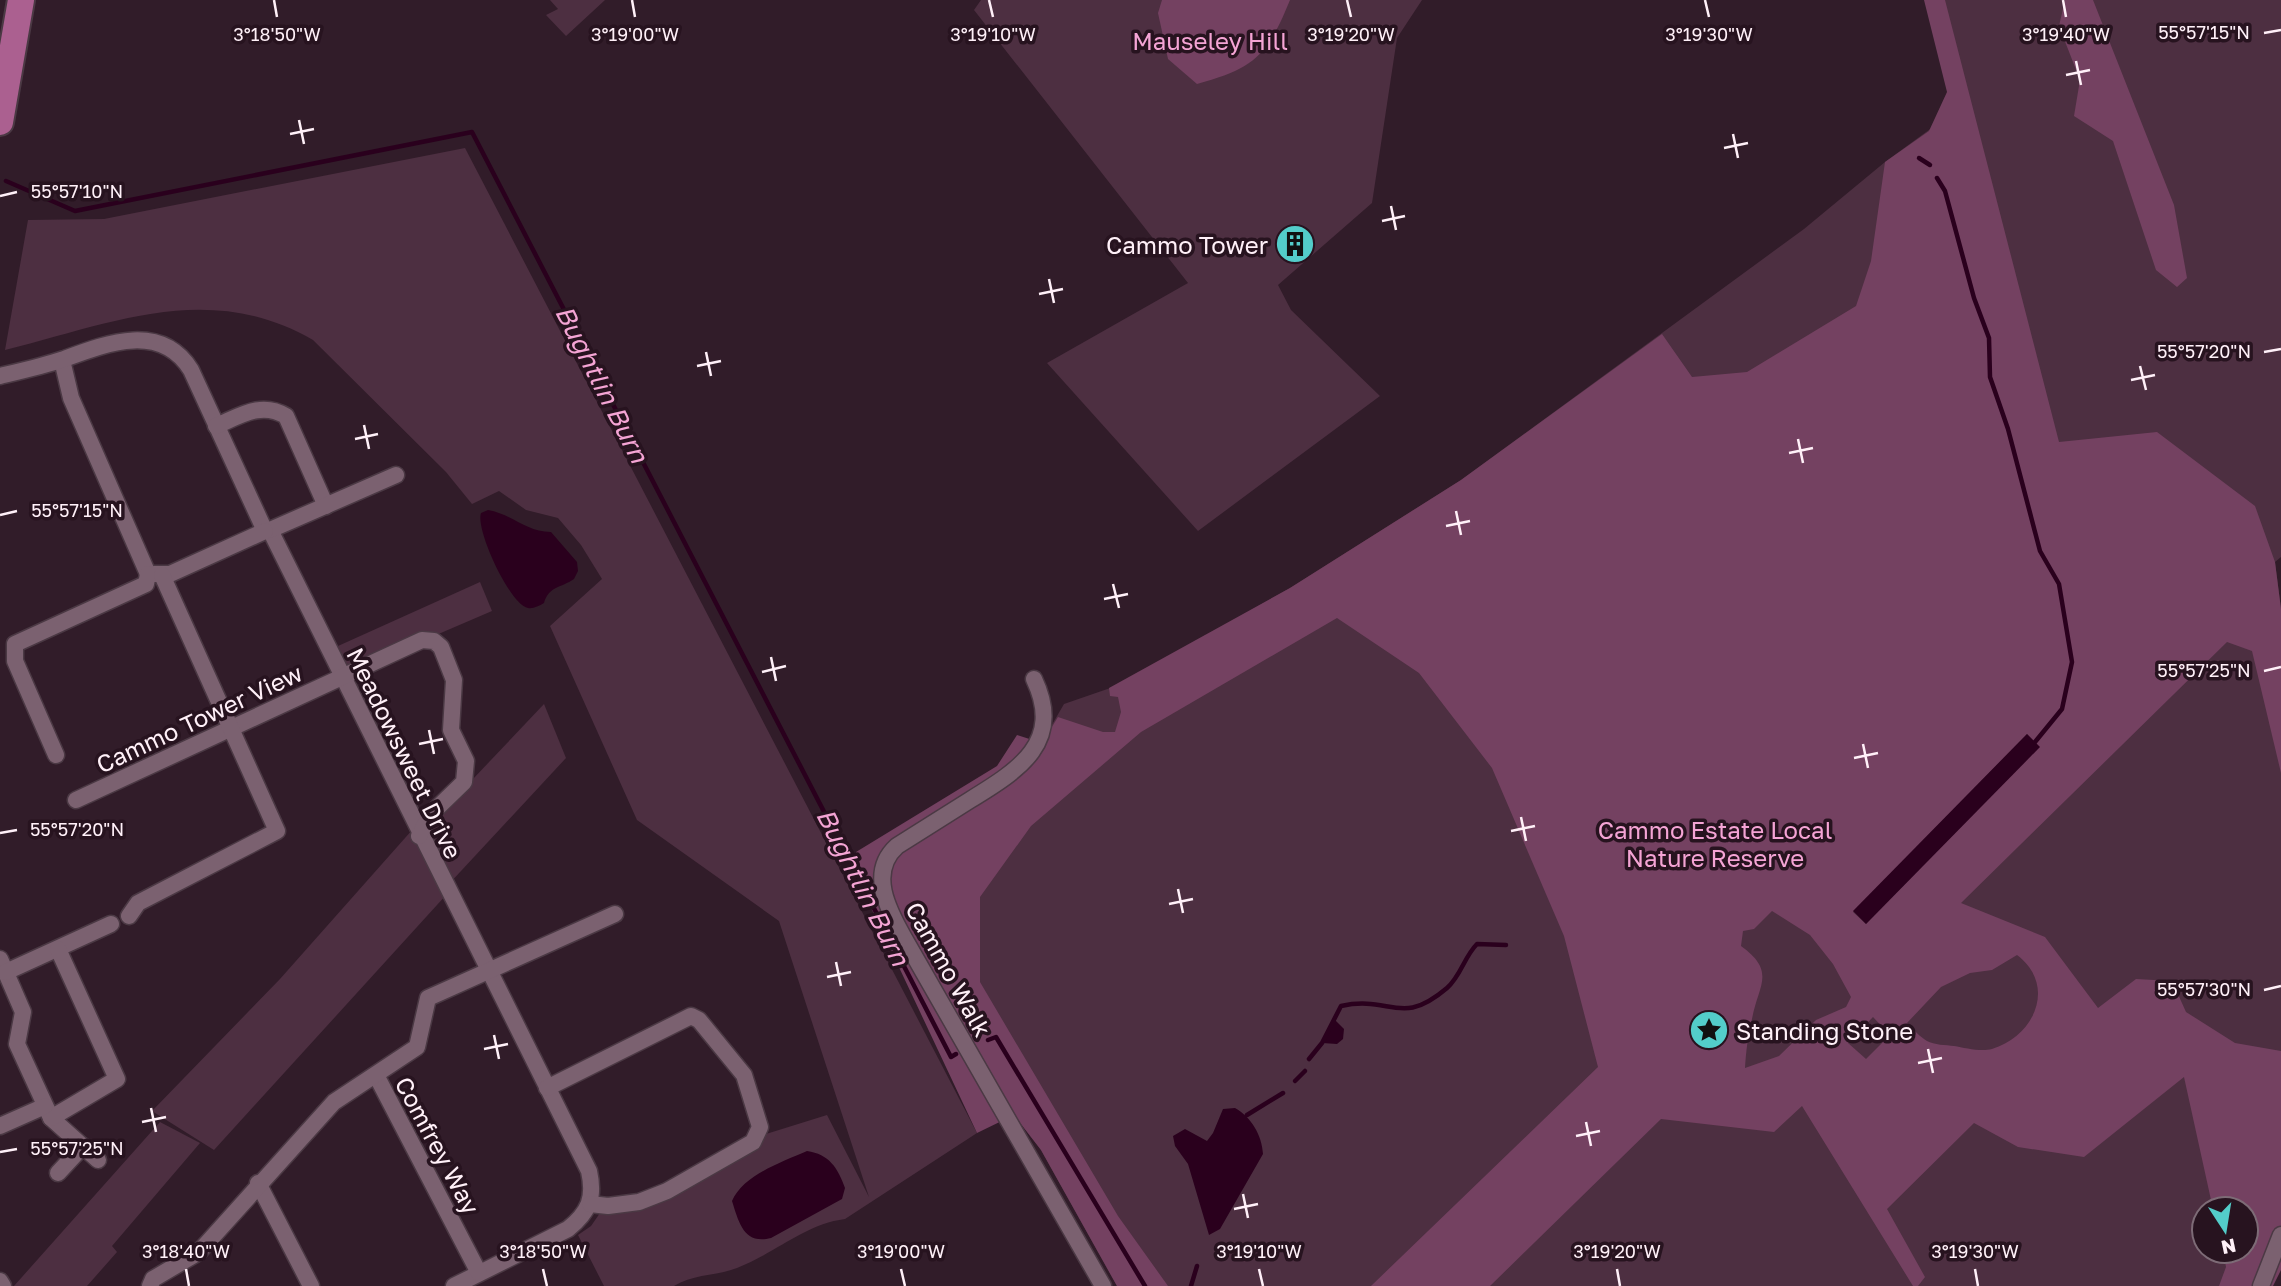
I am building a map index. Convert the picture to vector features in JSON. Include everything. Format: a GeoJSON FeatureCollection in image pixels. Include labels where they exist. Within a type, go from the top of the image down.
{"type":"FeatureCollection","features":[{"type":"Feature","properties":{"kind":"main road"},"geometry":{"type":"LineString","coordinates":[[0,122],[21,0]]}},
{"type":"Feature","properties":{"kind":"street","name":"Meadowsweet Drive"},"geometry":{"type":"LineString","coordinates":[[0,376],[62,360],[83,351],[134,340],[161,342],[183,357],[419,836],[589,1171],[593,1191],[590,1203]]}},
{"type":"Feature","properties":{"kind":"street"},"geometry":{"type":"LineString","coordinates":[[62,360],[71,398],[277,831],[138,903],[129,916]]}},
{"type":"Feature","properties":{"kind":"street"},"geometry":{"type":"LineString","coordinates":[[216,426],[256,409],[276,410],[286,416],[326,506]]}},
{"type":"Feature","properties":{"kind":"street"},"geometry":{"type":"LineString","coordinates":[[56,755],[15,660],[15,644],[146,584],[155,575],[267,531],[396,475]]}},
{"type":"Feature","properties":{"kind":"street","name":"Cammo Tower View"},"geometry":{"type":"LineString","coordinates":[[76,800],[422,640],[434,641],[441,647],[454,680],[455,701],[450,720],[466,761],[464,782],[430,815],[419,836]]}},
{"type":"Feature","properties":{"kind":"street","name":"Cammo Walk"},"geometry":{"type":"LineString","coordinates":[[1034,679],[1045,711],[1038,740],[1030,756],[1018,770],[897,846],[884,859],[882,884],[892,915],[916,960],[1103,1286]]}},
{"type":"Feature","properties":{"kind":"street"},"geometry":{"type":"LineString","coordinates":[[150,1286],[153,1279],[198,1252],[334,1102],[417,1047],[428,998],[615,914]]}},
{"type":"Feature","properties":{"kind":"street"},"geometry":{"type":"LineString","coordinates":[[98,1160],[48,1112],[17,1044],[23,1012],[3,965],[58,948],[111,924]]}},
{"type":"Feature","properties":{"kind":"street"},"geometry":{"type":"LineString","coordinates":[[0,1126],[48,1112],[117,1079],[58,948]]}},
{"type":"Feature","properties":{"kind":"street"},"geometry":{"type":"LineString","coordinates":[[454,1286],[568,1229],[583,1217],[590,1203],[608,1206],[639,1202],[667,1191],[753,1142],[760,1127],[744,1075],[699,1020],[691,1016],[547,1088]]}},
{"type":"Feature","properties":{"kind":"street","name":"Comfrey Way"},"geometry":{"type":"LineString","coordinates":[[376,1075],[479,1273]]}},
{"type":"Feature","properties":{"kind":"street"},"geometry":{"type":"LineString","coordinates":[[58,1173],[83,1146]]}},
{"type":"Feature","properties":{"kind":"street"},"geometry":{"type":"LineString","coordinates":[[258,1183],[311,1286]]}},
{"type":"Feature","properties":{"kind":"street"},"geometry":{"type":"LineString","coordinates":[[2261,1286],[2281,1236]]}},
{"type":"Feature","properties":{"kind":"street"},"geometry":{"type":"LineString","coordinates":[[0,1281],[3,1286]]}},
{"type":"Feature","properties":{"kind":"green space"},"geometry":{"type":"Polygon","coordinates":[[[550,0],[605,0],[566,36],[546,15],[558,9],[550,0]]]}},
{"type":"Feature","properties":{"kind":"green space"},"geometry":{"type":"Polygon","coordinates":[[[981,0],[1422,0],[1397,38],[1372,203],[1278,285],[1291,310],[1380,396],[1198,531],[1047,363],[1188,283],[974,10],[981,0]]]}},
{"type":"Feature","properties":{"kind":"green space","name":"Mauseley Hill"},"geometry":{"type":"Polygon","coordinates":[[[1162,0],[1290,0],[1274,34],[1257,57],[1233,72],[1197,84],[1168,59],[1158,13],[1162,0]]]}},
{"type":"Feature","properties":{"kind":"green space"},"geometry":{"type":"Polygon","coordinates":[[[1924,0],[1945,0],[2059,442],[2157,432],[2255,506],[2275,562],[2281,609],[2281,773],[2252,651],[2227,642],[1961,903],[2045,937],[2098,1008],[2136,979],[2172,981],[2186,1012],[2235,1043],[2281,1051],[2281,1270],[2273,1286],[2219,1286],[2226,1265],[2260,1265],[2260,1195],[2210,1195],[2184,1077],[2084,1157],[2018,1147],[1974,1123],[1887,1209],[1925,1277],[1918,1286],[1913,1286],[1802,1106],[1774,1132],[1661,1119],[1490,1286],[1371,1286],[1598,1067],[1564,936],[1492,768],[1419,673],[1337,618],[1141,732],[1031,826],[980,897],[980,982],[1118,1216],[1168,1286],[1117,1286],[1041,1150],[1014,1115],[977,1133],[865,895],[856,852],[997,766],[1017,735],[1042,743],[1058,717],[1103,732],[1115,732],[1121,712],[1118,697],[1110,696],[1109,688],[1290,588],[1461,480],[1662,334],[1692,377],[1747,372],[1856,306],[1871,261],[1885,162],[1929,131],[1947,92],[1924,0]],[[2027,734],[1853,912],[1866,924],[2039,747],[2027,734]],[[1772,911],[1754,929],[1743,931],[1741,946],[1752,955],[1762,972],[1761,988],[1749,1031],[1745,1068],[1779,1056],[1816,1020],[1846,1007],[1851,997],[1833,964],[1810,935],[1772,911]],[[2017,955],[1992,970],[1970,973],[1941,987],[1907,1023],[1924,1039],[1937,1044],[1983,1050],[2007,1042],[2020,1033],[2029,1021],[2036,1008],[2038,994],[2036,981],[2029,967],[2017,955]],[[1873,1017],[1848,1043],[1866,1059],[1890,1035],[1873,1017]]]}},
{"type":"Feature","properties":{"kind":"green space","name":"Cammo Estate Local Nature Reserve"},"geometry":{"type":"Polygon","coordinates":[[[1944,0],[2281,0],[2281,557],[2275,562],[2281,609],[2281,1217],[2254,1286],[1117,1286],[1041,1150],[1013,1114],[899,850],[1028,766],[1064,704],[1119,685],[1290,588],[1461,480],[1804,229],[1885,162],[1970,100],[1944,0]]]}},
{"type":"Feature","properties":{"kind":"green space"},"geometry":{"type":"Polygon","coordinates":[[[2065,0],[2093,0],[2174,205],[2187,278],[2177,287],[2156,270],[2113,141],[2074,116],[2080,80],[2059,26],[2065,0]]]}},
{"type":"Feature","properties":{"kind":"green space"},"geometry":{"type":"Polygon","coordinates":[[[465,148],[977,1133],[845,1219],[816,1227],[737,1268],[689,1279],[674,1286],[604,1286],[578,1235],[591,1226],[600,1213],[641,1209],[755,1148],[766,1134],[827,1115],[869,1197],[779,921],[637,820],[550,626],[602,579],[581,545],[558,518],[526,510],[499,491],[472,504],[446,472],[313,340],[274,322],[236,312],[160,312],[122,319],[5,350],[28,220],[104,219],[465,148]]]}},
{"type":"Feature","properties":{"kind":"green space"},"geometry":{"type":"Polygon","coordinates":[[[480,582],[492,611],[350,672],[338,646],[480,582]]]}},
{"type":"Feature","properties":{"kind":"green space"},"geometry":{"type":"Polygon","coordinates":[[[544,704],[566,758],[448,885],[419,836],[544,704]]]}},
{"type":"Feature","properties":{"kind":"green space"},"geometry":{"type":"Polygon","coordinates":[[[413,829],[447,894],[214,1150],[152,1111],[280,979],[413,829]]]}},
{"type":"Feature","properties":{"kind":"green space"},"geometry":{"type":"Polygon","coordinates":[[[160,1122],[200,1143],[112,1246],[117,1252],[87,1286],[14,1286],[160,1122]]]}},
{"type":"Feature","properties":{"kind":"shaded area"},"geometry":{"type":"Polygon","coordinates":[[[488,510],[534,529],[551,532],[577,562],[578,571],[574,579],[552,590],[544,603],[538,606],[528,608],[521,604],[504,581],[488,549],[481,513],[488,510]]]}},
{"type":"Feature","properties":{"kind":"shaded area"},"geometry":{"type":"Polygon","coordinates":[[[2027,734],[2040,747],[1866,924],[1853,911],[2027,734]]]}},
{"type":"Feature","properties":{"kind":"shaded area"},"geometry":{"type":"Polygon","coordinates":[[[1334,1019],[1344,1029],[1343,1039],[1337,1044],[1322,1043],[1334,1019]]]}},
{"type":"Feature","properties":{"kind":"shaded area"},"geometry":{"type":"Polygon","coordinates":[[[1235,1108],[1255,1127],[1263,1154],[1220,1229],[1209,1235],[1188,1164],[1175,1146],[1173,1136],[1185,1129],[1207,1141],[1223,1109],[1235,1108]]]}},
{"type":"Feature","properties":{"kind":"shaded area"},"geometry":{"type":"Polygon","coordinates":[[[807,1151],[821,1155],[836,1168],[845,1188],[842,1199],[771,1238],[754,1238],[749,1235],[740,1224],[732,1201],[737,1192],[764,1170],[807,1151]]]}},
{"type":"Feature","properties":{"kind":"waterway","name":"Bughtlin Burn"},"geometry":{"type":"LineString","coordinates":[[6,181],[75,211],[472,132],[951,1057],[956,1054]]}},
{"type":"Feature","properties":{"kind":"waterway"},"geometry":{"type":"LineString","coordinates":[[1919,158],[1930,165]]}},
{"type":"Feature","properties":{"kind":"waterway"},"geometry":{"type":"LineString","coordinates":[[1937,178],[1945,191],[1974,298],[1989,338],[1990,377],[2008,429],[2040,551],[2059,584],[2072,662],[2062,709],[2035,742]]}},
{"type":"Feature","properties":{"kind":"waterway"},"geometry":{"type":"LineString","coordinates":[[1309,1059],[1322,1043],[1341,1006],[1418,1006],[1431,1000],[1452,983],[1477,944],[1506,945]]}},
{"type":"Feature","properties":{"kind":"waterway","name":"Bughtlin Burn"},"geometry":{"type":"LineString","coordinates":[[988,1040],[996,1037],[1145,1286]]}},
{"type":"Feature","properties":{"kind":"waterway"},"geometry":{"type":"LineString","coordinates":[[1295,1081],[1305,1071]]}},
{"type":"Feature","properties":{"kind":"waterway"},"geometry":{"type":"LineString","coordinates":[[1247,1115],[1283,1093]]}},
{"type":"Feature","properties":{"kind":"waterway"},"geometry":{"type":"LineString","coordinates":[[1191,1286],[1197,1266]]}},
{"type":"Feature","properties":{"kind":"place","name":"Cammo Tower"},"geometry":{"type":"Point","coordinates":[1295,244]}},
{"type":"Feature","properties":{"kind":"place","name":"Standing Stone"},"geometry":{"type":"Point","coordinates":[1709,1030]}}]}
